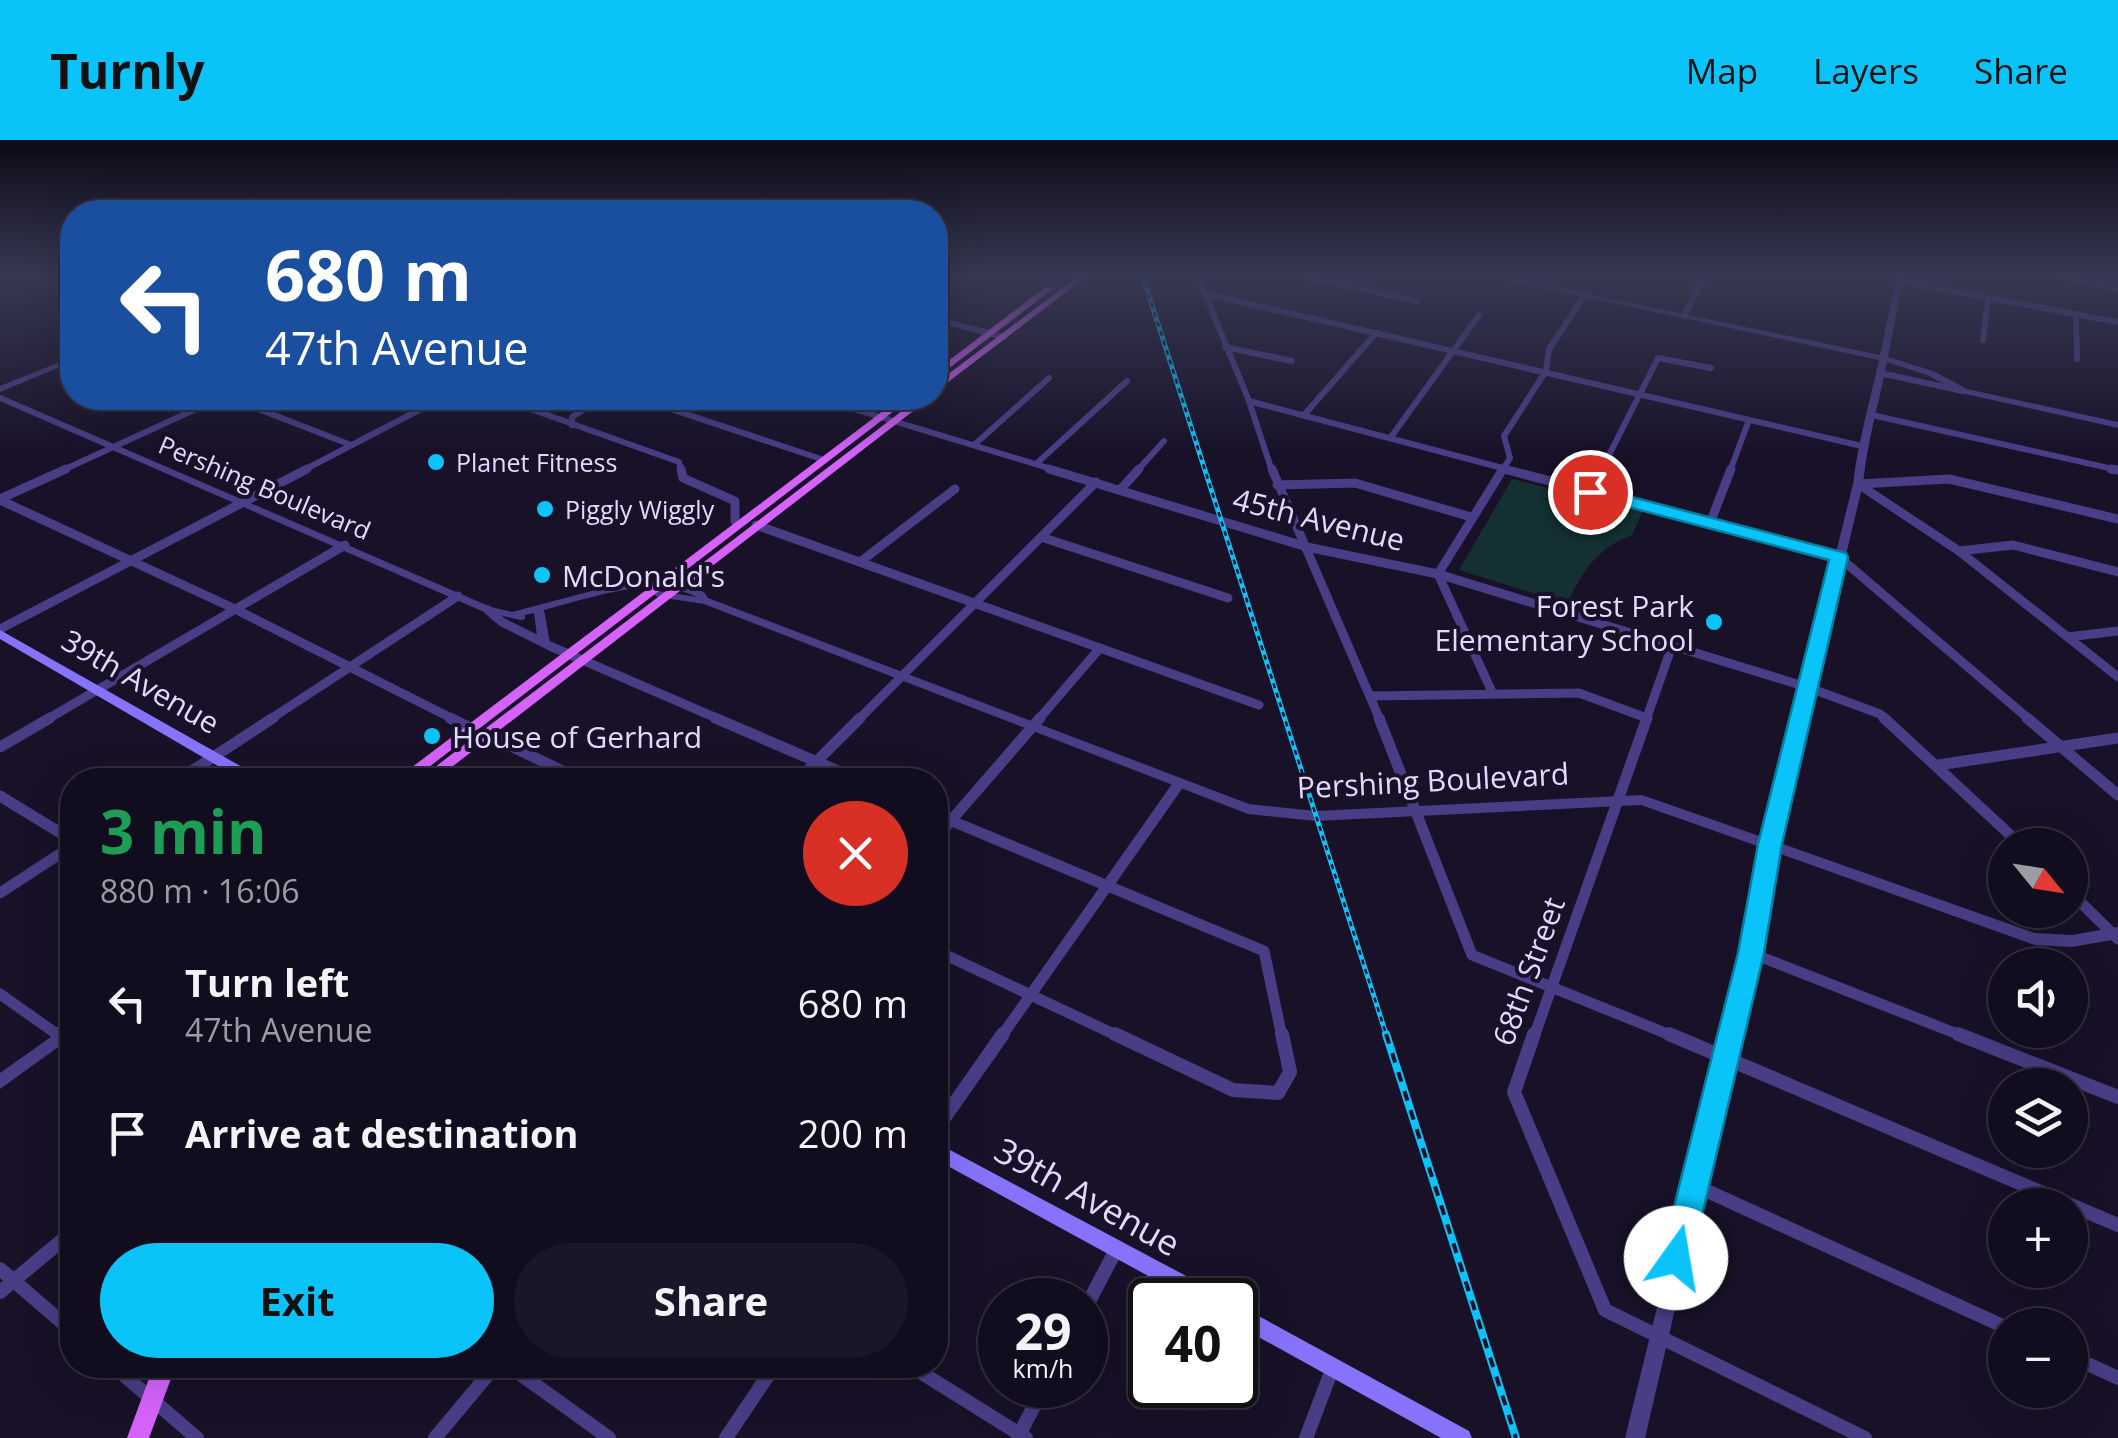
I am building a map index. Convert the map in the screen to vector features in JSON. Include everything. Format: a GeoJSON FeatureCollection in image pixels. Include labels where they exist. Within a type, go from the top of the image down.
{"type":"FeatureCollection","features":[{"type":"Feature","properties":{"kind":"main road"},"geometry":{"type":"LineString","coordinates":[[948,366],[989,335]]}},
{"type":"Feature","properties":{"kind":"main road"},"geometry":{"type":"LineString","coordinates":[[948,380],[1007,335]]}},
{"type":"Feature","properties":{"kind":"main road"},"geometry":{"type":"LineString","coordinates":[[661,590],[756,525],[896,410]]}},
{"type":"Feature","properties":{"kind":"main road"},"geometry":{"type":"LineString","coordinates":[[418,768],[575,656],[824,460],[903,410]]}},
{"type":"Feature","properties":{"kind":"main road","name":"39th Avenue"},"geometry":{"type":"LineString","coordinates":[[0,632],[233,768]]}},
{"type":"Feature","properties":{"kind":"main road"},"geometry":{"type":"LineString","coordinates":[[440,768],[486,734],[575,656]]}},
{"type":"Feature","properties":{"kind":"main road","name":"39th Avenue"},"geometry":{"type":"LineString","coordinates":[[948,1157],[1171,1278]]}},
{"type":"Feature","properties":{"kind":"main road"},"geometry":{"type":"LineString","coordinates":[[1258,1326],[1462,1438]]}},
{"type":"Feature","properties":{"kind":"main road"},"geometry":{"type":"LineString","coordinates":[[138,1438],[161,1378]]}},
{"type":"Feature","properties":{"kind":"street"},"geometry":{"type":"LineString","coordinates":[[993,335],[1004,337]]}},
{"type":"Feature","properties":{"kind":"street"},"geometry":{"type":"LineString","coordinates":[[1222,335],[1249,400],[1277,485],[1370,696],[1472,955],[1553,985],[2118,1225]]}},
{"type":"Feature","properties":{"kind":"street"},"geometry":{"type":"LineString","coordinates":[[1304,415],[1375,335]]}},
{"type":"Feature","properties":{"kind":"street"},"geometry":{"type":"LineString","coordinates":[[1379,335],[1862,446]]}},
{"type":"Feature","properties":{"kind":"street"},"geometry":{"type":"LineString","coordinates":[[1391,437],[1465,335]]}},
{"type":"Feature","properties":{"kind":"street"},"geometry":{"type":"LineString","coordinates":[[1492,692],[1438,574],[1510,458],[1504,436],[1546,372],[1549,349],[1559,335]]}},
{"type":"Feature","properties":{"kind":"street"},"geometry":{"type":"LineString","coordinates":[[1772,335],[1883,358],[1930,373],[1964,391]]}},
{"type":"Feature","properties":{"kind":"street"},"geometry":{"type":"LineString","coordinates":[[1636,1438],[1751,953],[1770,844],[1858,484],[1862,446],[1888,335]]}},
{"type":"Feature","properties":{"kind":"street"},"geometry":{"type":"LineString","coordinates":[[1982,340],[1983,335]]}},
{"type":"Feature","properties":{"kind":"street"},"geometry":{"type":"LineString","coordinates":[[2076,335],[2077,359]]}},
{"type":"Feature","properties":{"kind":"street"},"geometry":{"type":"LineString","coordinates":[[1226,347],[1292,361]]}},
{"type":"Feature","properties":{"kind":"street"},"geometry":{"type":"LineString","coordinates":[[1590,492],[1658,358],[1711,368]]}},
{"type":"Feature","properties":{"kind":"street"},"geometry":{"type":"LineString","coordinates":[[0,388],[60,364]]}},
{"type":"Feature","properties":{"kind":"street"},"geometry":{"type":"LineString","coordinates":[[1880,374],[2118,425]]}},
{"type":"Feature","properties":{"kind":"street"},"geometry":{"type":"LineString","coordinates":[[974,445],[1049,378]]}},
{"type":"Feature","properties":{"kind":"street"},"geometry":{"type":"LineString","coordinates":[[1036,464],[1127,381]]}},
{"type":"Feature","properties":{"kind":"street","name":"Pershing Boulevard"},"geometry":{"type":"LineString","coordinates":[[0,398],[346,545],[488,610],[513,615],[539,614],[602,597],[661,590],[704,600],[1248,809],[1291,816],[1414,813],[1618,799],[1667,807],[2035,939],[2072,941],[2116,935]]}},
{"type":"Feature","properties":{"kind":"street"},"geometry":{"type":"LineString","coordinates":[[1249,400],[1839,557],[2118,794]]}},
{"type":"Feature","properties":{"kind":"street"},"geometry":{"type":"LineString","coordinates":[[0,500],[194,410]]}},
{"type":"Feature","properties":{"kind":"street"},"geometry":{"type":"LineString","coordinates":[[261,410],[352,445]]}},
{"type":"Feature","properties":{"kind":"street"},"geometry":{"type":"LineString","coordinates":[[0,632],[411,410]]}},
{"type":"Feature","properties":{"kind":"street"},"geometry":{"type":"LineString","coordinates":[[532,410],[679,462],[683,478],[736,502],[735,521]]}},
{"type":"Feature","properties":{"kind":"street"},"geometry":{"type":"LineString","coordinates":[[572,425],[572,418],[584,410]]}},
{"type":"Feature","properties":{"kind":"street"},"geometry":{"type":"LineString","coordinates":[[674,410],[824,460]]}},
{"type":"Feature","properties":{"kind":"street","name":"45th Avenue"},"geometry":{"type":"LineString","coordinates":[[858,410],[1307,546],[1438,574],[1808,687],[1880,714],[2003,828]]}},
{"type":"Feature","properties":{"kind":"street"},"geometry":{"type":"LineString","coordinates":[[1872,415],[2118,470]]}},
{"type":"Feature","properties":{"kind":"street"},"geometry":{"type":"LineString","coordinates":[[1710,523],[1750,420]]}},
{"type":"Feature","properties":{"kind":"street"},"geometry":{"type":"LineString","coordinates":[[1120,490],[1164,441]]}},
{"type":"Feature","properties":{"kind":"street"},"geometry":{"type":"LineString","coordinates":[[1858,484],[1948,479],[2118,518]]}},
{"type":"Feature","properties":{"kind":"street"},"geometry":{"type":"LineString","coordinates":[[810,768],[1096,482]]}},
{"type":"Feature","properties":{"kind":"street"},"geometry":{"type":"LineString","coordinates":[[1277,485],[1356,482],[1471,517]]}},
{"type":"Feature","properties":{"kind":"street"},"geometry":{"type":"LineString","coordinates":[[1858,484],[1959,551],[2118,677]]}},
{"type":"Feature","properties":{"kind":"street"},"geometry":{"type":"LineString","coordinates":[[860,562],[955,489]]}},
{"type":"Feature","properties":{"kind":"street"},"geometry":{"type":"LineString","coordinates":[[0,500],[235,609],[470,728]]}},
{"type":"Feature","properties":{"kind":"street"},"geometry":{"type":"LineString","coordinates":[[756,525],[1259,705]]}},
{"type":"Feature","properties":{"kind":"street"},"geometry":{"type":"LineString","coordinates":[[1041,537],[1228,598]]}},
{"type":"Feature","properties":{"kind":"street"},"geometry":{"type":"LineString","coordinates":[[0,746],[346,545]]}},
{"type":"Feature","properties":{"kind":"street"},"geometry":{"type":"LineString","coordinates":[[1959,551],[2013,545],[2118,572]]}},
{"type":"Feature","properties":{"kind":"street"},"geometry":{"type":"LineString","coordinates":[[197,768],[458,596]]}},
{"type":"Feature","properties":{"kind":"street"},"geometry":{"type":"LineString","coordinates":[[488,610],[502,622],[544,643],[832,768]]}},
{"type":"Feature","properties":{"kind":"street"},"geometry":{"type":"LineString","coordinates":[[539,614],[544,643]]}},
{"type":"Feature","properties":{"kind":"street"},"geometry":{"type":"LineString","coordinates":[[2068,638],[2118,630]]}},
{"type":"Feature","properties":{"kind":"street","name":"68th Street"},"geometry":{"type":"LineString","coordinates":[[1658,1336],[1605,1310],[1514,1092],[1672,646]]}},
{"type":"Feature","properties":{"kind":"street"},"geometry":{"type":"LineString","coordinates":[[948,825],[1100,648]]}},
{"type":"Feature","properties":{"kind":"street"},"geometry":{"type":"LineString","coordinates":[[1370,696],[1579,693],[1644,717]]}},
{"type":"Feature","properties":{"kind":"street"},"geometry":{"type":"LineString","coordinates":[[486,734],[556,768]]}},
{"type":"Feature","properties":{"kind":"street"},"geometry":{"type":"LineString","coordinates":[[1938,765],[2066,749],[2118,738]]}},
{"type":"Feature","properties":{"kind":"street"},"geometry":{"type":"LineString","coordinates":[[948,1114],[1178,784]]}},
{"type":"Feature","properties":{"kind":"street"},"geometry":{"type":"LineString","coordinates":[[0,796],[60,835]]}},
{"type":"Feature","properties":{"kind":"street"},"geometry":{"type":"LineString","coordinates":[[948,820],[1264,951],[1290,1072],[1278,1092],[1233,1090],[948,956]]}},
{"type":"Feature","properties":{"kind":"street"},"geometry":{"type":"LineString","coordinates":[[0,893],[60,851]]}},
{"type":"Feature","properties":{"kind":"street"},"geometry":{"type":"LineString","coordinates":[[2088,909],[2116,935]]}},
{"type":"Feature","properties":{"kind":"street"},"geometry":{"type":"LineString","coordinates":[[1751,953],[2118,1097]]}},
{"type":"Feature","properties":{"kind":"street"},"geometry":{"type":"LineString","coordinates":[[0,994],[60,1031]]}},
{"type":"Feature","properties":{"kind":"street"},"geometry":{"type":"LineString","coordinates":[[0,1082],[60,1043]]}},
{"type":"Feature","properties":{"kind":"street"},"geometry":{"type":"LineString","coordinates":[[1694,1185],[1988,1319]]}},
{"type":"Feature","properties":{"kind":"street"},"geometry":{"type":"LineString","coordinates":[[0,1292],[60,1242]]}},
{"type":"Feature","properties":{"kind":"street"},"geometry":{"type":"LineString","coordinates":[[1101,1278],[1117,1248]]}},
{"type":"Feature","properties":{"kind":"street"},"geometry":{"type":"LineString","coordinates":[[0,1269],[60,1320]]}},
{"type":"Feature","properties":{"kind":"street"},"geometry":{"type":"LineString","coordinates":[[1658,1336],[1865,1438]]}},
{"type":"Feature","properties":{"kind":"street"},"geometry":{"type":"LineString","coordinates":[[2088,1364],[2118,1378]]}},
{"type":"Feature","properties":{"kind":"street"},"geometry":{"type":"LineString","coordinates":[[1306,1438],[1333,1367]]}},
{"type":"Feature","properties":{"kind":"street"},"geometry":{"type":"LineString","coordinates":[[127,1378],[197,1438]]}},
{"type":"Feature","properties":{"kind":"street"},"geometry":{"type":"LineString","coordinates":[[435,1438],[485,1378]]}},
{"type":"Feature","properties":{"kind":"street"},"geometry":{"type":"LineString","coordinates":[[526,1378],[609,1438]]}},
{"type":"Feature","properties":{"kind":"street"},"geometry":{"type":"LineString","coordinates":[[726,1438],[767,1378]]}},
{"type":"Feature","properties":{"kind":"street"},"geometry":{"type":"LineString","coordinates":[[930,1378],[1021,1437],[1034,1408]]}},
{"type":"Feature","properties":{"kind":"green space"},"geometry":{"type":"Polygon","coordinates":[[[1512,479],[1642,512],[1632,535],[1592,562],[1567,604],[1459,570],[1512,479]]]}},
{"type":"Feature","properties":{"kind":"railway"},"geometry":{"type":"LineString","coordinates":[[1161,335],[1387,1037]]}},
{"type":"Feature","properties":{"kind":"railway"},"geometry":{"type":"LineString","coordinates":[[1386,1034],[1516,1438]]}},
{"type":"Feature","properties":{"kind":"place","name":"Planet Fitness"},"geometry":{"type":"Point","coordinates":[436,462]}},
{"type":"Feature","properties":{"kind":"place","name":"Piggly Wiggly"},"geometry":{"type":"Point","coordinates":[545,509]}},
{"type":"Feature","properties":{"kind":"place","name":"McDonald's"},"geometry":{"type":"Point","coordinates":[542,575]}},
{"type":"Feature","properties":{"kind":"place","name":"Forest Park Elementary School"},"geometry":{"type":"Point","coordinates":[1714,622]}},
{"type":"Feature","properties":{"kind":"place","name":"House of Gerhard"},"geometry":{"type":"Point","coordinates":[432,736]}},
{"type":"Feature","properties":{"kind":"route"},"geometry":{"type":"LineString","coordinates":[[1590,492],[1839,557],[1770,844],[1751,953],[1676,1258]]}}]}
